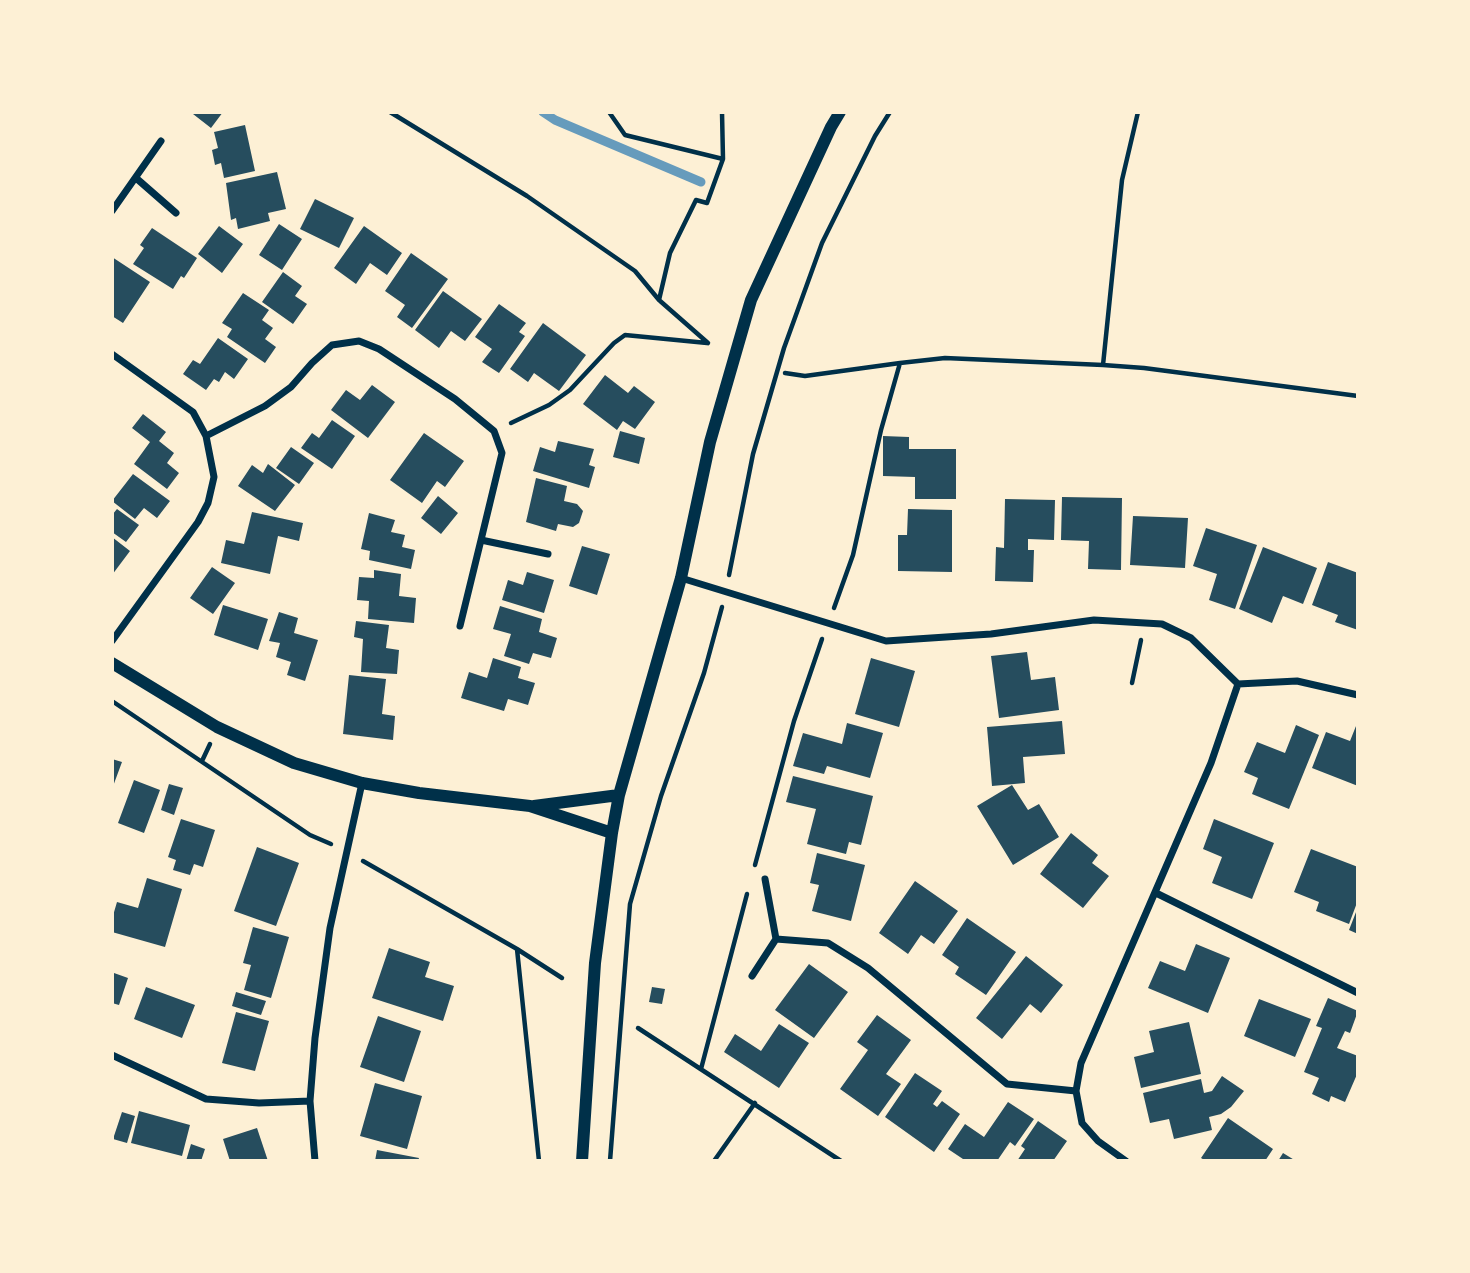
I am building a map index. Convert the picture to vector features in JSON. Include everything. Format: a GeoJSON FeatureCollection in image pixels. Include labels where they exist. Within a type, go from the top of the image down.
{"type":"FeatureCollection","features":[{"type":"Feature","properties":{"kind":"street"},"geometry":{"type":"LineString","coordinates":[[582,1161],[596,963],[619,795],[681,578],[710,442],[751,300],[840,112]]}},
{"type":"Feature","properties":{"kind":"street"},"geometry":{"type":"LineString","coordinates":[[112,212],[161,141]]}},
{"type":"Feature","properties":{"kind":"street"},"geometry":{"type":"LineString","coordinates":[[136,178],[176,213]]}},
{"type":"Feature","properties":{"kind":"street"},"geometry":{"type":"LineString","coordinates":[[206,436],[265,406],[291,387],[332,345],[359,341],[379,349],[455,399],[494,431],[502,453],[460,625]]}},
{"type":"Feature","properties":{"kind":"street"},"geometry":{"type":"LineString","coordinates":[[112,354],[193,412],[206,436],[214,477],[208,503],[198,522],[112,641]]}},
{"type":"Feature","properties":{"kind":"street"},"geometry":{"type":"LineString","coordinates":[[481,540],[548,554]]}},
{"type":"Feature","properties":{"kind":"street"},"geometry":{"type":"LineString","coordinates":[[681,578],[886,641],[991,634],[1094,620],[1162,624],[1191,638],[1238,684],[1297,681],[1358,695]]}},
{"type":"Feature","properties":{"kind":"street"},"geometry":{"type":"LineString","coordinates":[[112,663],[217,727],[295,763],[362,783],[419,793],[530,806],[612,833]]}},
{"type":"Feature","properties":{"kind":"street"},"geometry":{"type":"LineString","coordinates":[[1126,1161],[1098,1141],[1082,1123],[1076,1091],[1081,1063],[1211,763],[1238,684]]}},
{"type":"Feature","properties":{"kind":"street"},"geometry":{"type":"LineString","coordinates":[[315,1161],[310,1101],[314,1038],[330,928],[362,783]]}},
{"type":"Feature","properties":{"kind":"street"},"geometry":{"type":"LineString","coordinates":[[530,806],[619,795]]}},
{"type":"Feature","properties":{"kind":"street"},"geometry":{"type":"LineString","coordinates":[[752,976],[776,939],[765,879]]}},
{"type":"Feature","properties":{"kind":"street"},"geometry":{"type":"LineString","coordinates":[[1156,893],[1358,993]]}},
{"type":"Feature","properties":{"kind":"street"},"geometry":{"type":"LineString","coordinates":[[776,939],[828,943],[848,955],[868,968],[1007,1084],[1076,1091]]}},
{"type":"Feature","properties":{"kind":"street"},"geometry":{"type":"LineString","coordinates":[[112,1055],[206,1099],[259,1103],[310,1101]]}},
{"type":"Feature","properties":{"kind":"path"},"geometry":{"type":"LineString","coordinates":[[390,112],[527,196],[635,271],[659,300],[708,343],[625,335],[614,342],[570,390],[549,405],[494,431]]}},
{"type":"Feature","properties":{"kind":"path"},"geometry":{"type":"LineString","coordinates":[[609,112],[625,135],[723,159]]}},
{"type":"Feature","properties":{"kind":"path"},"geometry":{"type":"LineString","coordinates":[[659,300],[670,253],[696,200],[707,203],[723,159],[722,112]]}},
{"type":"Feature","properties":{"kind":"path"},"geometry":{"type":"LineString","coordinates":[[610,1161],[630,904],[661,796],[704,673],[726,592],[753,454],[784,348],[822,243],[874,136],[890,112]]}},
{"type":"Feature","properties":{"kind":"path"},"geometry":{"type":"LineString","coordinates":[[1103,365],[1122,180],[1138,112]]}},
{"type":"Feature","properties":{"kind":"path"},"geometry":{"type":"LineString","coordinates":[[785,373],[805,376],[945,358],[1144,368],[1358,396]]}},
{"type":"Feature","properties":{"kind":"path"},"geometry":{"type":"LineString","coordinates":[[754,869],[794,721],[853,555],[881,430],[900,363]]}},
{"type":"Feature","properties":{"kind":"path"},"geometry":{"type":"LineString","coordinates":[[1132,683],[1144,623]]}},
{"type":"Feature","properties":{"kind":"path"},"geometry":{"type":"LineString","coordinates":[[112,701],[310,835],[348,852],[517,949],[562,978]]}},
{"type":"Feature","properties":{"kind":"path"},"geometry":{"type":"LineString","coordinates":[[701,1069],[750,883]]}},
{"type":"Feature","properties":{"kind":"path"},"geometry":{"type":"LineString","coordinates":[[517,949],[539,1161]]}},
{"type":"Feature","properties":{"kind":"path"},"geometry":{"type":"LineString","coordinates":[[638,1028],[841,1161]]}},
{"type":"Feature","properties":{"kind":"path"},"geometry":{"type":"LineString","coordinates":[[714,1161],[755,1103]]}},
{"type":"Feature","properties":{"kind":"building"},"geometry":{"type":"Polygon","coordinates":[[[223,112],[211,128],[193,114],[223,112]]]}},
{"type":"Feature","properties":{"kind":"building"},"geometry":{"type":"Polygon","coordinates":[[[245,125],[255,171],[224,178],[221,163],[215,165],[212,150],[218,148],[214,132],[245,125]]]}},
{"type":"Feature","properties":{"kind":"building"},"geometry":{"type":"Polygon","coordinates":[[[277,172],[286,209],[268,213],[270,221],[238,229],[236,218],[231,220],[226,183],[277,172]]]}},
{"type":"Feature","properties":{"kind":"building"},"geometry":{"type":"Polygon","coordinates":[[[315,199],[354,218],[339,248],[300,229],[315,199]]]}},
{"type":"Feature","properties":{"kind":"building"},"geometry":{"type":"Polygon","coordinates":[[[279,224],[302,239],[282,270],[259,255],[279,224]]]}},
{"type":"Feature","properties":{"kind":"building"},"geometry":{"type":"Polygon","coordinates":[[[219,226],[243,244],[222,273],[198,254],[219,226]]]}},
{"type":"Feature","properties":{"kind":"building"},"geometry":{"type":"Polygon","coordinates":[[[364,226],[402,253],[387,275],[370,263],[356,284],[334,268],[364,226]]]}},
{"type":"Feature","properties":{"kind":"building"},"geometry":{"type":"Polygon","coordinates":[[[152,228],[197,258],[173,289],[133,264],[144,248],[140,245],[152,228]]]}},
{"type":"Feature","properties":{"kind":"building"},"geometry":{"type":"Polygon","coordinates":[[[411,253],[448,279],[412,328],[397,317],[405,305],[385,291],[411,253]]]}},
{"type":"Feature","properties":{"kind":"building"},"geometry":{"type":"Polygon","coordinates":[[[112,257],[150,282],[123,323],[112,316],[112,257]]]}},
{"type":"Feature","properties":{"kind":"building"},"geometry":{"type":"Polygon","coordinates":[[[283,272],[302,286],[295,296],[307,304],[293,324],[262,302],[283,272]]]}},
{"type":"Feature","properties":{"kind":"building"},"geometry":{"type":"Polygon","coordinates":[[[443,291],[482,319],[465,341],[451,331],[439,348],[415,330],[443,291]]]}},
{"type":"Feature","properties":{"kind":"building"},"geometry":{"type":"Polygon","coordinates":[[[243,293],[269,310],[262,320],[273,328],[265,339],[276,347],[265,363],[227,337],[232,329],[222,323],[243,293]]]}},
{"type":"Feature","properties":{"kind":"building"},"geometry":{"type":"Polygon","coordinates":[[[499,304],[526,323],[519,332],[525,336],[499,373],[482,362],[492,349],[475,337],[499,304]]]}},
{"type":"Feature","properties":{"kind":"building"},"geometry":{"type":"Polygon","coordinates":[[[543,323],[586,355],[559,391],[534,373],[528,382],[510,369],[543,323]]]}},
{"type":"Feature","properties":{"kind":"building"},"geometry":{"type":"Polygon","coordinates":[[[218,338],[248,359],[234,379],[225,372],[219,382],[214,379],[206,390],[183,374],[193,360],[200,364],[218,338]]]}},
{"type":"Feature","properties":{"kind":"building"},"geometry":{"type":"Polygon","coordinates":[[[605,375],[628,393],[634,386],[655,402],[635,429],[623,421],[617,430],[583,404],[605,375]]]}},
{"type":"Feature","properties":{"kind":"building"},"geometry":{"type":"Polygon","coordinates":[[[372,385],[395,402],[368,438],[331,410],[346,390],[360,400],[372,385]]]}},
{"type":"Feature","properties":{"kind":"building"},"geometry":{"type":"Polygon","coordinates":[[[143,414],[166,432],[159,441],[174,453],[167,463],[179,473],[167,489],[134,464],[150,442],[132,428],[143,414]]]}},
{"type":"Feature","properties":{"kind":"building"},"geometry":{"type":"Polygon","coordinates":[[[332,420],[355,436],[332,469],[301,448],[312,433],[319,438],[332,420]]]}},
{"type":"Feature","properties":{"kind":"building"},"geometry":{"type":"Polygon","coordinates":[[[620,431],[645,438],[639,464],[613,457],[620,431]]]}},
{"type":"Feature","properties":{"kind":"building"},"geometry":{"type":"Polygon","coordinates":[[[424,433],[464,461],[445,487],[437,481],[422,503],[390,480],[424,433]]]}},
{"type":"Feature","properties":{"kind":"building"},"geometry":{"type":"Polygon","coordinates":[[[883,436],[909,437],[909,449],[956,449],[956,499],[915,499],[915,477],[883,476],[883,436]]]}},
{"type":"Feature","properties":{"kind":"building"},"geometry":{"type":"Polygon","coordinates":[[[558,441],[594,449],[589,465],[595,467],[589,488],[533,471],[540,447],[555,452],[558,441]]]}},
{"type":"Feature","properties":{"kind":"building"},"geometry":{"type":"Polygon","coordinates":[[[291,447],[314,463],[299,484],[276,468],[291,447]]]}},
{"type":"Feature","properties":{"kind":"building"},"geometry":{"type":"Polygon","coordinates":[[[268,464],[295,485],[275,511],[238,486],[252,465],[263,473],[268,464]]]}},
{"type":"Feature","properties":{"kind":"building"},"geometry":{"type":"Polygon","coordinates":[[[133,474],[170,501],[157,518],[144,508],[135,519],[112,501],[133,474]]]}},
{"type":"Feature","properties":{"kind":"building"},"geometry":{"type":"Polygon","coordinates":[[[536,478],[567,486],[564,501],[577,504],[583,511],[579,523],[573,527],[558,524],[556,531],[526,522],[536,478]]]}},
{"type":"Feature","properties":{"kind":"building"},"geometry":{"type":"Polygon","coordinates":[[[438,496],[458,513],[441,534],[421,518],[438,496]]]}},
{"type":"Feature","properties":{"kind":"building"},"geometry":{"type":"Polygon","coordinates":[[[1062,497],[1122,498],[1121,570],[1088,569],[1089,541],[1061,540],[1062,497]]]}},
{"type":"Feature","properties":{"kind":"building"},"geometry":{"type":"Polygon","coordinates":[[[1005,499],[1055,500],[1054,540],[1028,539],[1028,550],[1034,550],[1033,582],[995,581],[996,547],[1004,548],[1005,499]]]}},
{"type":"Feature","properties":{"kind":"building"},"geometry":{"type":"Polygon","coordinates":[[[117,509],[139,525],[126,542],[112,532],[112,515],[117,509]]]}},
{"type":"Feature","properties":{"kind":"building"},"geometry":{"type":"Polygon","coordinates":[[[908,509],[952,510],[952,572],[898,571],[898,535],[907,535],[908,509]]]}},
{"type":"Feature","properties":{"kind":"building"},"geometry":{"type":"Polygon","coordinates":[[[252,512],[303,523],[299,541],[278,536],[270,574],[221,563],[226,540],[244,544],[252,512]]]}},
{"type":"Feature","properties":{"kind":"building"},"geometry":{"type":"Polygon","coordinates":[[[369,513],[395,520],[391,532],[405,535],[402,547],[415,550],[411,569],[369,560],[370,551],[361,549],[369,513]]]}},
{"type":"Feature","properties":{"kind":"building"},"geometry":{"type":"Polygon","coordinates":[[[1133,516],[1188,518],[1185,568],[1130,565],[1133,516]]]}},
{"type":"Feature","properties":{"kind":"building"},"geometry":{"type":"Polygon","coordinates":[[[1206,528],[1257,545],[1235,609],[1209,600],[1217,574],[1193,566],[1206,528]]]}},
{"type":"Feature","properties":{"kind":"building"},"geometry":{"type":"Polygon","coordinates":[[[112,537],[130,551],[112,575],[112,537]]]}},
{"type":"Feature","properties":{"kind":"building"},"geometry":{"type":"Polygon","coordinates":[[[582,546],[610,554],[597,595],[569,586],[582,546]]]}},
{"type":"Feature","properties":{"kind":"building"},"geometry":{"type":"Polygon","coordinates":[[[1263,547],[1317,568],[1303,604],[1283,596],[1272,623],[1239,609],[1263,547]]]}},
{"type":"Feature","properties":{"kind":"building"},"geometry":{"type":"Polygon","coordinates":[[[1328,562],[1358,573],[1358,630],[1335,622],[1338,615],[1312,605],[1328,562]]]}},
{"type":"Feature","properties":{"kind":"building"},"geometry":{"type":"Polygon","coordinates":[[[212,567],[235,583],[213,614],[190,598],[212,567]]]}},
{"type":"Feature","properties":{"kind":"building"},"geometry":{"type":"Polygon","coordinates":[[[374,570],[401,574],[399,596],[416,598],[414,623],[368,619],[369,601],[357,600],[359,577],[374,578],[374,570]]]}},
{"type":"Feature","properties":{"kind":"building"},"geometry":{"type":"Polygon","coordinates":[[[527,572],[554,580],[544,613],[502,600],[508,580],[523,585],[527,572]]]}},
{"type":"Feature","properties":{"kind":"building"},"geometry":{"type":"Polygon","coordinates":[[[223,605],[268,619],[258,650],[214,635],[223,605]]]}},
{"type":"Feature","properties":{"kind":"building"},"geometry":{"type":"Polygon","coordinates":[[[500,606],[542,619],[539,632],[557,638],[551,658],[533,653],[529,664],[504,656],[511,634],[493,629],[500,606]]]}},
{"type":"Feature","properties":{"kind":"building"},"geometry":{"type":"Polygon","coordinates":[[[279,612],[298,618],[294,633],[318,640],[305,681],[287,675],[291,662],[276,657],[280,643],[269,641],[279,612]]]}},
{"type":"Feature","properties":{"kind":"building"},"geometry":{"type":"Polygon","coordinates":[[[356,621],[389,625],[386,648],[399,650],[397,674],[361,672],[363,639],[354,637],[356,621]]]}},
{"type":"Feature","properties":{"kind":"building"},"geometry":{"type":"Polygon","coordinates":[[[1027,652],[1031,680],[1055,677],[1059,710],[999,718],[991,656],[1027,652]]]}},
{"type":"Feature","properties":{"kind":"building"},"geometry":{"type":"Polygon","coordinates":[[[493,658],[521,667],[518,678],[535,683],[528,705],[508,699],[504,711],[461,698],[469,672],[487,678],[493,658]]]}},
{"type":"Feature","properties":{"kind":"building"},"geometry":{"type":"Polygon","coordinates":[[[871,658],[915,671],[899,727],[855,714],[871,658]]]}},
{"type":"Feature","properties":{"kind":"building"},"geometry":{"type":"Polygon","coordinates":[[[349,675],[386,679],[382,714],[395,716],[393,740],[343,734],[349,675]]]}},
{"type":"Feature","properties":{"kind":"building"},"geometry":{"type":"Polygon","coordinates":[[[1062,721],[1065,754],[1023,757],[1025,783],[992,786],[987,727],[1062,721]]]}},
{"type":"Feature","properties":{"kind":"building"},"geometry":{"type":"Polygon","coordinates":[[[1358,721],[1358,786],[1312,768],[1326,732],[1350,741],[1358,721]]]}},
{"type":"Feature","properties":{"kind":"building"},"geometry":{"type":"Polygon","coordinates":[[[847,723],[883,733],[870,778],[827,766],[824,774],[793,766],[803,733],[842,744],[847,723]]]}},
{"type":"Feature","properties":{"kind":"building"},"geometry":{"type":"Polygon","coordinates":[[[1296,725],[1319,735],[1289,809],[1252,794],[1258,778],[1244,772],[1257,742],[1285,753],[1296,725]]]}},
{"type":"Feature","properties":{"kind":"building"},"geometry":{"type":"Polygon","coordinates":[[[112,759],[122,762],[112,789],[112,759]]]}},
{"type":"Feature","properties":{"kind":"building"},"geometry":{"type":"Polygon","coordinates":[[[793,776],[873,796],[861,845],[849,842],[846,854],[807,844],[816,809],[786,802],[793,776]]]}},
{"type":"Feature","properties":{"kind":"building"},"geometry":{"type":"Polygon","coordinates":[[[134,780],[160,790],[144,833],[118,823],[134,780]]]}},
{"type":"Feature","properties":{"kind":"building"},"geometry":{"type":"Polygon","coordinates":[[[169,784],[183,788],[174,815],[161,810],[169,784]]]}},
{"type":"Feature","properties":{"kind":"building"},"geometry":{"type":"Polygon","coordinates":[[[1012,785],[1028,810],[1039,804],[1059,837],[1013,865],[977,806],[1012,785]]]}},
{"type":"Feature","properties":{"kind":"building"},"geometry":{"type":"Polygon","coordinates":[[[181,819],[215,830],[203,867],[194,864],[190,875],[173,870],[176,860],[168,857],[181,819]]]}},
{"type":"Feature","properties":{"kind":"building"},"geometry":{"type":"Polygon","coordinates":[[[1214,819],[1274,843],[1252,899],[1212,883],[1222,857],[1203,849],[1214,819]]]}},
{"type":"Feature","properties":{"kind":"building"},"geometry":{"type":"Polygon","coordinates":[[[1071,833],[1098,855],[1092,863],[1109,876],[1083,908],[1040,874],[1071,833]]]}},
{"type":"Feature","properties":{"kind":"building"},"geometry":{"type":"Polygon","coordinates":[[[257,847],[299,863],[276,926],[234,911],[257,847]]]}},
{"type":"Feature","properties":{"kind":"building"},"geometry":{"type":"Polygon","coordinates":[[[1311,849],[1358,867],[1358,900],[1349,924],[1316,911],[1319,902],[1294,892],[1311,849]]]}},
{"type":"Feature","properties":{"kind":"building"},"geometry":{"type":"Polygon","coordinates":[[[817,853],[865,865],[851,921],[812,911],[819,885],[810,883],[817,853]]]}},
{"type":"Feature","properties":{"kind":"building"},"geometry":{"type":"Polygon","coordinates":[[[147,878],[182,889],[165,947],[112,932],[112,919],[117,902],[138,908],[147,878]]]}},
{"type":"Feature","properties":{"kind":"building"},"geometry":{"type":"Polygon","coordinates":[[[915,881],[958,911],[934,944],[921,935],[908,954],[879,933],[915,881]]]}},
{"type":"Feature","properties":{"kind":"building"},"geometry":{"type":"Polygon","coordinates":[[[1358,907],[1358,934],[1349,930],[1358,907]]]}},
{"type":"Feature","properties":{"kind":"building"},"geometry":{"type":"Polygon","coordinates":[[[967,918],[1016,952],[986,995],[955,974],[959,967],[942,955],[967,918]]]}},
{"type":"Feature","properties":{"kind":"building"},"geometry":{"type":"Polygon","coordinates":[[[253,927],[289,937],[271,998],[244,990],[251,965],[243,963],[253,927]]]}},
{"type":"Feature","properties":{"kind":"building"},"geometry":{"type":"Polygon","coordinates":[[[1196,944],[1230,958],[1208,1013],[1148,988],[1160,961],[1185,971],[1196,944]]]}},
{"type":"Feature","properties":{"kind":"building"},"geometry":{"type":"Polygon","coordinates":[[[389,948],[430,962],[425,977],[454,986],[443,1021],[372,998],[389,948]]]}},
{"type":"Feature","properties":{"kind":"building"},"geometry":{"type":"Polygon","coordinates":[[[1026,956],[1063,985],[1041,1013],[1030,1004],[1002,1039],[976,1018],[1026,956]]]}},
{"type":"Feature","properties":{"kind":"building"},"geometry":{"type":"Polygon","coordinates":[[[809,964],[848,992],[814,1038],[775,1010],[809,964]]]}},
{"type":"Feature","properties":{"kind":"building"},"geometry":{"type":"Polygon","coordinates":[[[114,973],[128,978],[119,1005],[112,1003],[114,973]]]}},
{"type":"Feature","properties":{"kind":"building"},"geometry":{"type":"Polygon","coordinates":[[[146,987],[195,1005],[182,1038],[134,1019],[146,987]]]}},
{"type":"Feature","properties":{"kind":"building"},"geometry":{"type":"Polygon","coordinates":[[[652,987],[665,989],[662,1004],[649,1002],[652,987]]]}},
{"type":"Feature","properties":{"kind":"building"},"geometry":{"type":"Polygon","coordinates":[[[236,992],[266,1001],[261,1015],[232,1006],[236,992]]]}},
{"type":"Feature","properties":{"kind":"building"},"geometry":{"type":"Polygon","coordinates":[[[1328,998],[1358,1011],[1350,1033],[1345,1031],[1337,1048],[1358,1056],[1358,1072],[1345,1102],[1331,1096],[1329,1102],[1312,1094],[1319,1078],[1304,1072],[1322,1028],[1316,1026],[1328,998]]]}},
{"type":"Feature","properties":{"kind":"building"},"geometry":{"type":"Polygon","coordinates":[[[1259,999],[1311,1019],[1295,1057],[1244,1036],[1259,999]]]}},
{"type":"Feature","properties":{"kind":"building"},"geometry":{"type":"Polygon","coordinates":[[[236,1012],[269,1021],[255,1071],[222,1063],[236,1012]]]}},
{"type":"Feature","properties":{"kind":"building"},"geometry":{"type":"Polygon","coordinates":[[[877,1015],[911,1040],[886,1074],[901,1084],[878,1116],[840,1089],[868,1050],[857,1042],[877,1015]]]}},
{"type":"Feature","properties":{"kind":"building"},"geometry":{"type":"Polygon","coordinates":[[[378,1016],[421,1031],[404,1082],[360,1067],[378,1016]]]}},
{"type":"Feature","properties":{"kind":"building"},"geometry":{"type":"Polygon","coordinates":[[[1189,1022],[1201,1074],[1141,1088],[1134,1057],[1154,1052],[1149,1031],[1189,1022]]]}},
{"type":"Feature","properties":{"kind":"building"},"geometry":{"type":"Polygon","coordinates":[[[779,1024],[809,1043],[779,1088],[724,1052],[735,1034],[761,1051],[779,1024]]]}},
{"type":"Feature","properties":{"kind":"building"},"geometry":{"type":"Polygon","coordinates":[[[915,1073],[942,1091],[933,1104],[937,1107],[942,1101],[960,1114],[934,1152],[885,1117],[915,1073]]]}},
{"type":"Feature","properties":{"kind":"building"},"geometry":{"type":"Polygon","coordinates":[[[1222,1076],[1244,1091],[1231,1107],[1221,1114],[1209,1117],[1212,1130],[1174,1139],[1169,1119],[1150,1123],[1143,1093],[1201,1079],[1204,1093],[1212,1091],[1222,1076]]]}},
{"type":"Feature","properties":{"kind":"building"},"geometry":{"type":"Polygon","coordinates":[[[375,1083],[422,1096],[407,1149],[360,1136],[375,1083]]]}},
{"type":"Feature","properties":{"kind":"building"},"geometry":{"type":"Polygon","coordinates":[[[1008,1102],[1034,1119],[1015,1146],[1010,1142],[997,1161],[966,1161],[948,1149],[965,1124],[984,1137],[1008,1102]]]}},
{"type":"Feature","properties":{"kind":"building"},"geometry":{"type":"Polygon","coordinates":[[[139,1111],[190,1125],[182,1156],[131,1143],[139,1111]]]}},
{"type":"Feature","properties":{"kind":"building"},"geometry":{"type":"Polygon","coordinates":[[[122,1112],[135,1116],[127,1143],[113,1139],[122,1112]]]}},
{"type":"Feature","properties":{"kind":"building"},"geometry":{"type":"Polygon","coordinates":[[[1228,1118],[1273,1149],[1265,1161],[1206,1161],[1201,1158],[1228,1118]]]}},
{"type":"Feature","properties":{"kind":"building"},"geometry":{"type":"Polygon","coordinates":[[[1038,1121],[1067,1141],[1053,1161],[1017,1161],[1025,1149],[1021,1146],[1038,1121]]]}},
{"type":"Feature","properties":{"kind":"building"},"geometry":{"type":"Polygon","coordinates":[[[257,1128],[268,1161],[230,1161],[223,1139],[257,1128]]]}},
{"type":"Feature","properties":{"kind":"building"},"geometry":{"type":"Polygon","coordinates":[[[191,1144],[205,1149],[201,1161],[186,1161],[191,1144]]]}},
{"type":"Feature","properties":{"kind":"building"},"geometry":{"type":"Polygon","coordinates":[[[377,1150],[419,1158],[418,1161],[375,1161],[377,1150]]]}},
{"type":"Feature","properties":{"kind":"building"},"geometry":{"type":"Polygon","coordinates":[[[1283,1153],[1296,1161],[1278,1161],[1283,1153]]]}},
{"type":"Feature","properties":{"kind":"waterway"},"geometry":{"type":"LineString","coordinates":[[543,112],[555,120],[701,182]]}}]}
